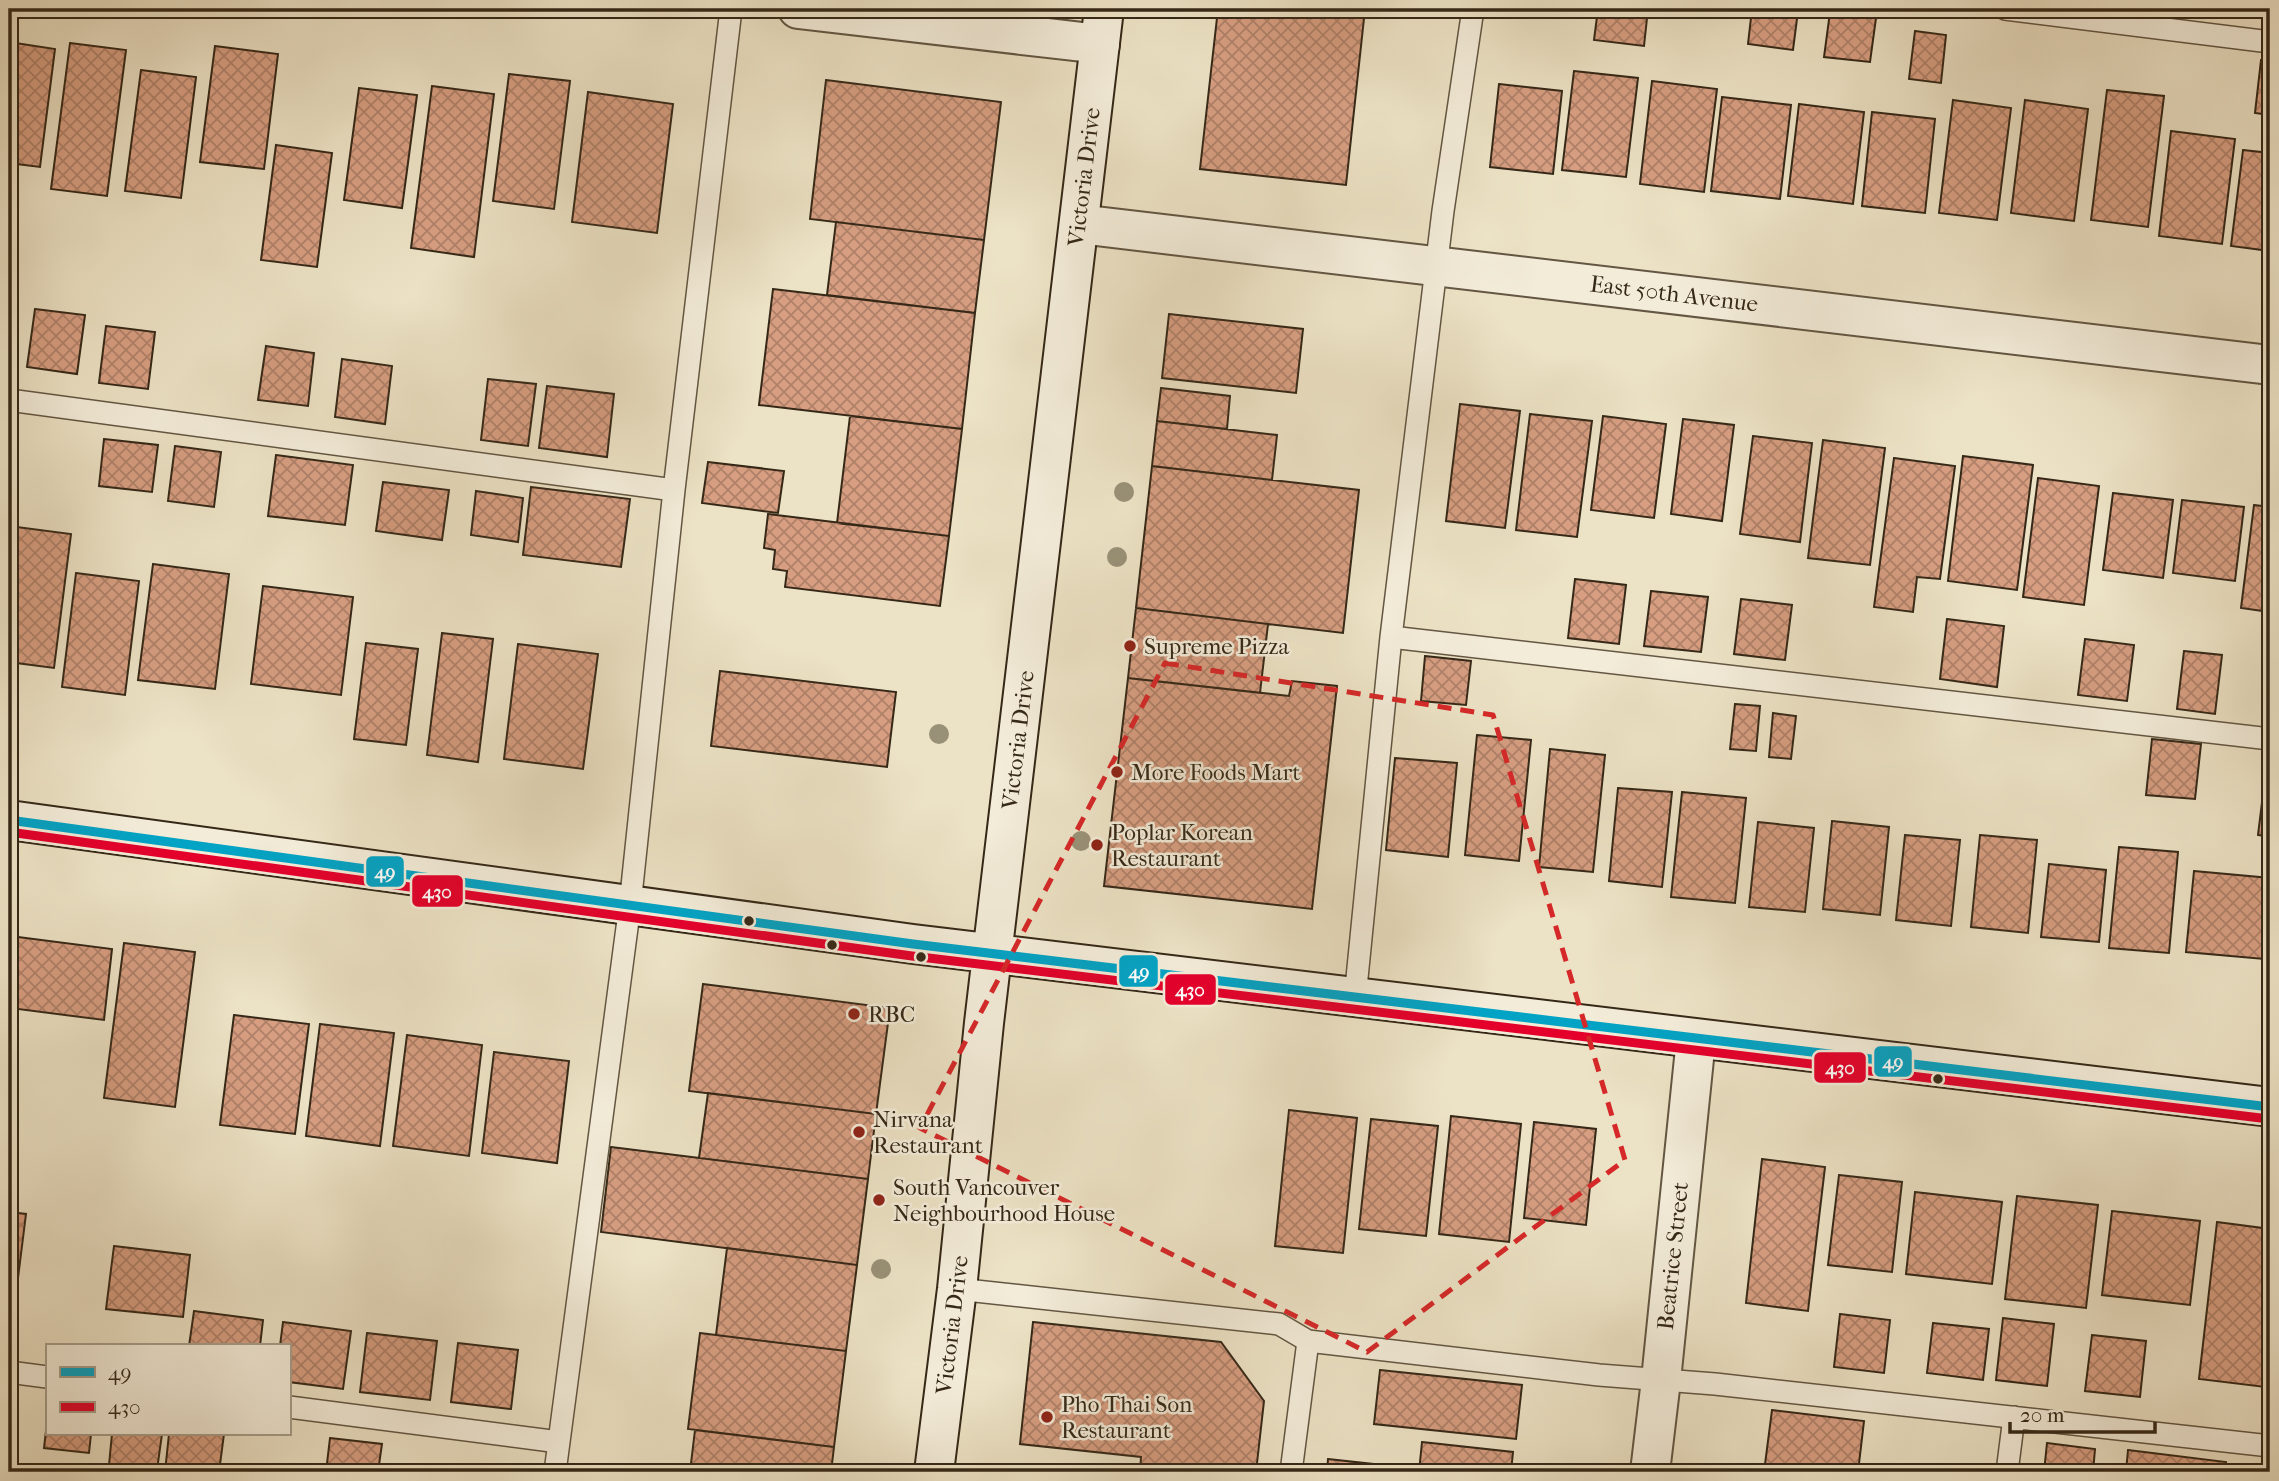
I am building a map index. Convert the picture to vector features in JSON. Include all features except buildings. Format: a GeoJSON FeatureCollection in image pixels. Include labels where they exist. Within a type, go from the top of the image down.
{"type":"FeatureCollection","features":[{"type":"Feature","properties":{"kind":"street"},"geometry":{"type":"LineString","coordinates":[[798,9],[1102,27]]}},
{"type":"Feature","properties":{"kind":"street","name":"Victoria Drive"},"geometry":{"type":"LineString","coordinates":[[934,1472],[1102,27]]}},
{"type":"Feature","properties":{"kind":"street","name":"East 50th Avenue"},"geometry":{"type":"LineString","coordinates":[[1079,224],[2270,365]]}},
{"type":"Feature","properties":{"kind":"street"},"geometry":{"type":"LineString","coordinates":[[9,820],[993,954],[2270,1107]]}},
{"type":"Feature","properties":{"kind":"street","name":"Beatrice Street"},"geometry":{"type":"LineString","coordinates":[[1650,1472],[1696,1039]]}},
{"type":"Feature","properties":{"kind":"lane"},"geometry":{"type":"LineString","coordinates":[[555,1472],[630,905],[674,490],[732,9]]}},
{"type":"Feature","properties":{"kind":"lane"},"geometry":{"type":"LineString","coordinates":[[1355,998],[1391,637],[1436,266],[1473,9]]}},
{"type":"Feature","properties":{"kind":"lane"},"geometry":{"type":"LineString","coordinates":[[2005,9],[2270,42]]}},
{"type":"Feature","properties":{"kind":"lane"},"geometry":{"type":"LineString","coordinates":[[9,400],[674,490]]}},
{"type":"Feature","properties":{"kind":"lane"},"geometry":{"type":"LineString","coordinates":[[1391,637],[2270,739]]}},
{"type":"Feature","properties":{"kind":"lane"},"geometry":{"type":"LineString","coordinates":[[957,1289],[1279,1324],[1308,1341],[1599,1375],[2270,1446]]}},
{"type":"Feature","properties":{"kind":"lane"},"geometry":{"type":"LineString","coordinates":[[1292,1472],[1308,1341]]}},
{"type":"Feature","properties":{"kind":"lane"},"geometry":{"type":"LineString","coordinates":[[9,1372],[46,1377]]}},
{"type":"Feature","properties":{"kind":"lane"},"geometry":{"type":"LineString","coordinates":[[290,1408],[559,1442]]}},
{"type":"Feature","properties":{"kind":"lane"},"geometry":{"type":"LineString","coordinates":[[2007,1472],[2014,1417]]}},
{"type":"Feature","properties":{"kind":"highlighted area"},"geometry":{"type":"Polygon","coordinates":[[[1165,663],[1493,715],[1625,1160],[1367,1352],[920,1128],[1165,663]]]}},
{"type":"Feature","properties":{"kind":"transit line","name":"49"},"geometry":{"type":"LineString","coordinates":[[9,820],[913,944],[2270,1107]]}},
{"type":"Feature","properties":{"kind":"transit line","name":"430"},"geometry":{"type":"LineString","coordinates":[[9,832],[912,956],[2269,1119]]}},
{"type":"Feature","properties":{"kind":"place","name":"Supreme Pizza"},"geometry":{"type":"Point","coordinates":[1130,646]}},
{"type":"Feature","properties":{"kind":"place","name":"More Foods Mart"},"geometry":{"type":"Point","coordinates":[1117,772]}},
{"type":"Feature","properties":{"kind":"place","name":"Poplar Korean Restaurant"},"geometry":{"type":"Point","coordinates":[1097,845]}},
{"type":"Feature","properties":{"kind":"place","name":"RBC"},"geometry":{"type":"Point","coordinates":[854,1014]}},
{"type":"Feature","properties":{"kind":"place","name":"Nirvana Restaurant"},"geometry":{"type":"Point","coordinates":[859,1132]}},
{"type":"Feature","properties":{"kind":"place","name":"South Vancouver Neighbourhood House"},"geometry":{"type":"Point","coordinates":[879,1200]}},
{"type":"Feature","properties":{"kind":"place","name":"Pho Thai Son Restaurant"},"geometry":{"type":"Point","coordinates":[1047,1417]}}]}
